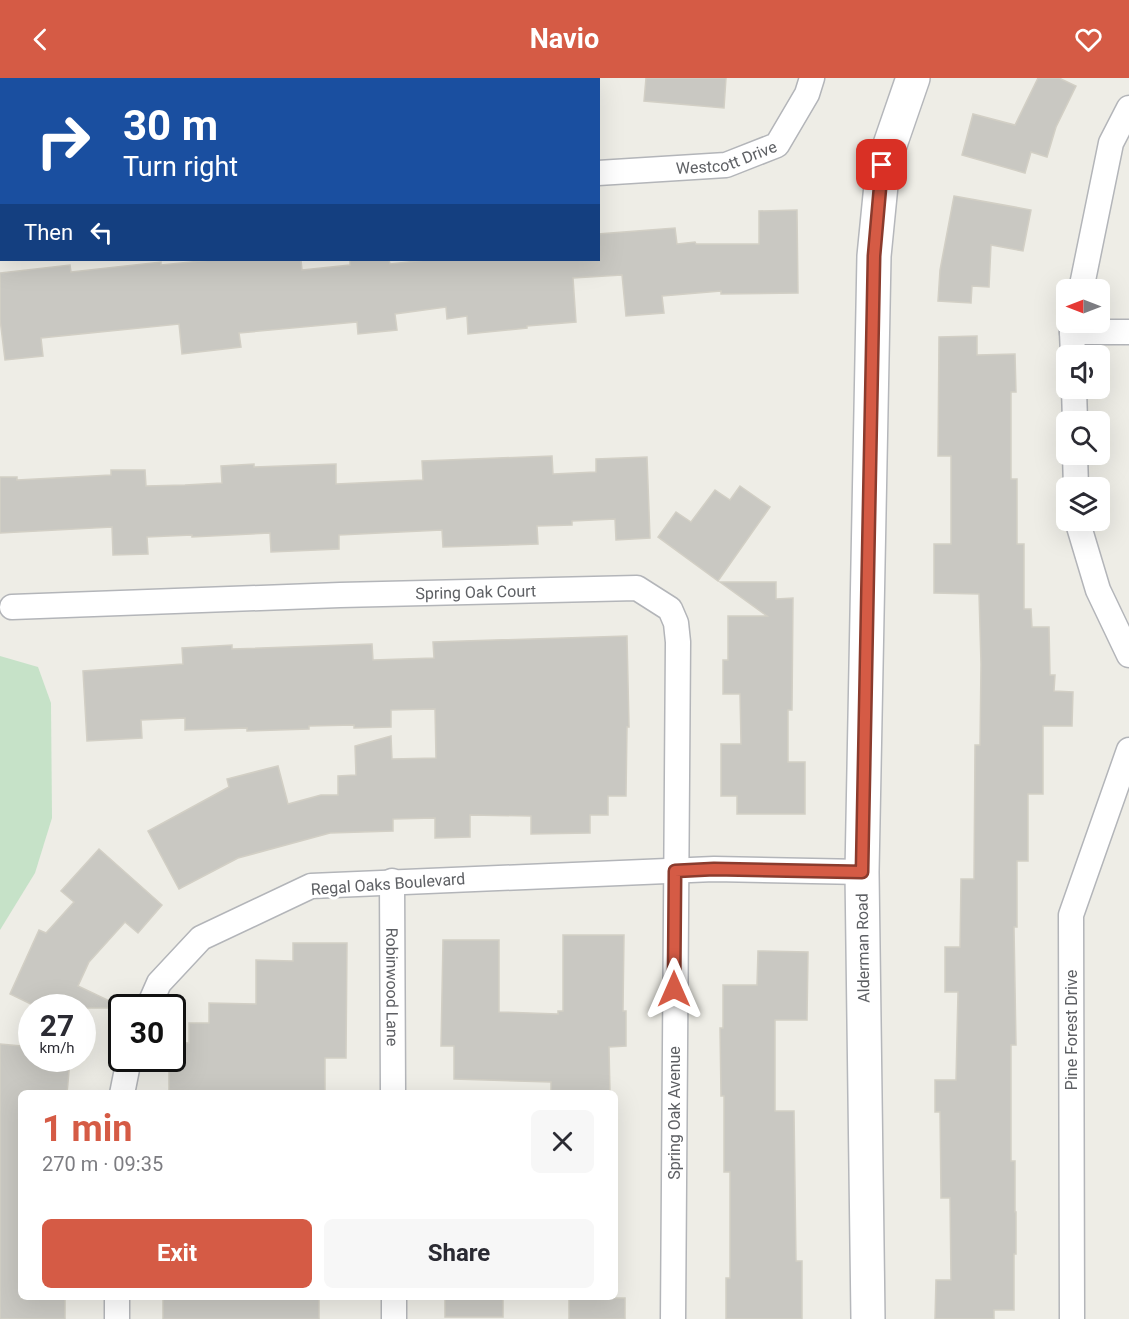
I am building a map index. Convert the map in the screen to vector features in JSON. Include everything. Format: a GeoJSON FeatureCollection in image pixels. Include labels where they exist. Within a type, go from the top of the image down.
{"type":"FeatureCollection","features":[{"type":"Feature","properties":{"kind":"street","name":"Westcott Drive"},"geometry":{"type":"LineString","coordinates":[[600,173],[726,165],[777,145],[807,94],[812,78]]}},
{"type":"Feature","properties":{"kind":"street","name":"Alderman Road"},"geometry":{"type":"LineString","coordinates":[[868,1319],[862,872],[874,256],[882,165],[913,78]]}},
{"type":"Feature","properties":{"kind":"street"},"geometry":{"type":"LineString","coordinates":[[1083,279],[1111,143],[1129,108]]}},
{"type":"Feature","properties":{"kind":"street"},"geometry":{"type":"LineString","coordinates":[[1073,337],[1129,332]]}},
{"type":"Feature","properties":{"kind":"street"},"geometry":{"type":"LineString","coordinates":[[1080,531],[1098,590],[1129,655]]}},
{"type":"Feature","properties":{"kind":"street","name":"Spring Oak Court"},"geometry":{"type":"LineString","coordinates":[[12,607],[340,595],[638,588],[670,609],[676,623],[678,642],[675,871]]}},
{"type":"Feature","properties":{"kind":"street","name":"Pine Forest Drive"},"geometry":{"type":"LineString","coordinates":[[1072,1319],[1071,915],[1129,750]]}},
{"type":"Feature","properties":{"kind":"street","name":"Regal Oaks Boulevard"},"geometry":{"type":"LineString","coordinates":[[154,994],[159,983],[201,938],[311,886],[714,869],[862,872]]}},
{"type":"Feature","properties":{"kind":"street","name":"Spring Oak Avenue"},"geometry":{"type":"LineString","coordinates":[[673,1319],[675,871]]}},
{"type":"Feature","properties":{"kind":"street","name":"Robinwood Lane"},"geometry":{"type":"LineString","coordinates":[[392,881],[393,1090]]}},
{"type":"Feature","properties":{"kind":"street"},"geometry":{"type":"LineString","coordinates":[[123,1090],[126,1072]]}},
{"type":"Feature","properties":{"kind":"street"},"geometry":{"type":"LineString","coordinates":[[117,1300],[117,1319]]}},
{"type":"Feature","properties":{"kind":"street"},"geometry":{"type":"LineString","coordinates":[[394,1300],[394,1319]]}},
{"type":"Feature","properties":{"kind":"green space"},"geometry":{"type":"Polygon","coordinates":[[[0,656],[38,667],[51,703],[52,818],[35,873],[0,930],[0,656]]]}},
{"type":"Feature","properties":{"kind":"building"},"geometry":{"type":"Polygon","coordinates":[[[646,78],[726,78],[724,108],[644,101],[646,78]]]}},
{"type":"Feature","properties":{"kind":"building"},"geometry":{"type":"Polygon","coordinates":[[[1038,78],[1059,78],[1076,86],[1056,127],[1047,157],[1031,152],[1025,173],[962,155],[973,114],[1015,125],[1038,78]]]}},
{"type":"Feature","properties":{"kind":"building"},"geometry":{"type":"Polygon","coordinates":[[[954,196],[1031,210],[1023,251],[991,245],[989,287],[972,286],[971,303],[938,301],[940,270],[954,196]]]}},
{"type":"Feature","properties":{"kind":"building"},"geometry":{"type":"Polygon","coordinates":[[[797,210],[798,293],[721,294],[721,291],[662,296],[664,313],[626,316],[622,275],[573,278],[576,322],[468,334],[467,316],[447,319],[446,307],[395,314],[397,330],[358,334],[357,322],[239,333],[241,347],[182,354],[179,324],[41,338],[43,356],[5,360],[0,319],[0,273],[70,265],[71,272],[161,262],[161,265],[201,261],[301,261],[302,270],[350,265],[350,261],[389,261],[390,264],[417,261],[600,261],[600,234],[675,228],[677,244],[695,242],[696,244],[759,244],[759,211],[797,210]]]}},
{"type":"Feature","properties":{"kind":"building"},"geometry":{"type":"Polygon","coordinates":[[[977,336],[977,355],[1015,354],[1016,392],[1011,392],[1011,479],[1017,479],[1017,544],[1024,544],[1024,609],[1031,609],[1032,627],[1049,627],[1050,675],[1055,675],[1054,691],[1073,692],[1072,726],[1043,726],[1043,794],[1028,794],[1028,861],[1017,861],[1017,927],[1014,927],[1016,1045],[1011,1045],[1011,1161],[1015,1161],[1016,1212],[1014,1310],[994,1310],[994,1319],[935,1319],[936,1280],[951,1280],[950,1198],[941,1198],[940,1112],[935,1112],[935,1080],[956,1080],[958,992],[945,992],[945,947],[960,947],[961,879],[974,879],[975,745],[980,745],[981,664],[979,594],[934,593],[934,544],[951,544],[951,456],[938,456],[939,337],[977,336]]]}},
{"type":"Feature","properties":{"kind":"building"},"geometry":{"type":"Polygon","coordinates":[[[552,456],[553,474],[596,472],[596,459],[647,457],[650,538],[616,540],[615,519],[572,521],[572,525],[537,526],[538,544],[443,547],[442,530],[339,535],[339,549],[271,552],[270,533],[192,537],[192,535],[147,537],[148,554],[113,555],[112,527],[0,533],[0,477],[17,477],[17,480],[111,475],[111,470],[145,470],[146,486],[185,485],[222,483],[221,466],[336,464],[336,484],[423,480],[422,461],[552,456]]]}},
{"type":"Feature","properties":{"kind":"building"},"geometry":{"type":"Polygon","coordinates":[[[740,486],[770,507],[718,581],[658,537],[676,512],[691,522],[715,490],[730,500],[740,486]]]}},
{"type":"Feature","properties":{"kind":"building"},"geometry":{"type":"Polygon","coordinates":[[[720,582],[776,582],[776,599],[793,598],[792,710],[788,710],[788,762],[805,762],[805,814],[737,814],[737,796],[721,796],[721,744],[741,744],[740,694],[723,694],[723,660],[728,660],[728,616],[767,616],[720,582]]]}},
{"type":"Feature","properties":{"kind":"building"},"geometry":{"type":"Polygon","coordinates":[[[627,636],[629,727],[627,727],[626,796],[608,796],[608,815],[590,815],[590,833],[531,834],[531,816],[470,815],[470,837],[435,838],[435,818],[393,819],[393,831],[330,833],[238,858],[179,889],[148,831],[229,787],[227,779],[278,766],[288,804],[321,795],[338,795],[338,776],[356,775],[355,746],[391,736],[392,759],[436,758],[435,709],[391,710],[391,727],[354,728],[354,725],[247,731],[247,728],[185,730],[185,718],[141,720],[142,738],[87,741],[83,671],[183,664],[182,648],[232,645],[232,649],[372,644],[373,660],[434,658],[433,642],[627,636]]]}},
{"type":"Feature","properties":{"kind":"building"},"geometry":{"type":"Polygon","coordinates":[[[99,849],[162,905],[138,933],[125,922],[89,962],[78,986],[95,994],[18,994],[18,998],[10,994],[39,930],[46,933],[74,902],[61,891],[99,849]]]}},
{"type":"Feature","properties":{"kind":"building"},"geometry":{"type":"Polygon","coordinates":[[[563,935],[624,935],[623,1011],[626,1011],[626,1046],[609,1047],[610,1090],[551,1090],[551,1082],[454,1079],[454,1046],[441,1046],[443,940],[499,940],[499,1012],[558,1014],[558,1011],[563,1011],[563,935]]]}},
{"type":"Feature","properties":{"kind":"building"},"geometry":{"type":"Polygon","coordinates":[[[293,943],[347,943],[346,1058],[325,1058],[325,1090],[169,1090],[169,1072],[186,1072],[189,1023],[209,1023],[209,1003],[256,1004],[256,960],[293,961],[293,943]]]}},
{"type":"Feature","properties":{"kind":"building"},"geometry":{"type":"Polygon","coordinates":[[[758,951],[808,952],[807,1020],[775,1020],[775,1111],[794,1111],[796,1261],[802,1261],[802,1319],[726,1319],[726,1278],[730,1278],[730,1172],[724,1172],[724,1096],[721,1096],[720,1028],[723,1028],[723,985],[757,985],[758,951]]]}},
{"type":"Feature","properties":{"kind":"building"},"geometry":{"type":"Polygon","coordinates":[[[96,995],[108,1000],[108,1008],[96,1008],[96,995]]]}},
{"type":"Feature","properties":{"kind":"building"},"geometry":{"type":"Polygon","coordinates":[[[0,1044],[18,1046],[18,1072],[69,1072],[67,1090],[18,1090],[18,1300],[65,1300],[65,1319],[0,1319],[0,1044]]]}},
{"type":"Feature","properties":{"kind":"building"},"geometry":{"type":"Polygon","coordinates":[[[625,1298],[625,1319],[569,1319],[569,1300],[625,1298]]]}},
{"type":"Feature","properties":{"kind":"building"},"geometry":{"type":"Polygon","coordinates":[[[163,1300],[319,1300],[319,1319],[163,1319],[163,1300]]]}},
{"type":"Feature","properties":{"kind":"building"},"geometry":{"type":"Polygon","coordinates":[[[445,1300],[503,1300],[503,1317],[445,1317],[445,1300]]]}},
{"type":"Feature","properties":{"kind":"route"},"geometry":{"type":"LineString","coordinates":[[674,989],[675,871],[714,869],[862,872],[874,256],[882,165]]}}]}
